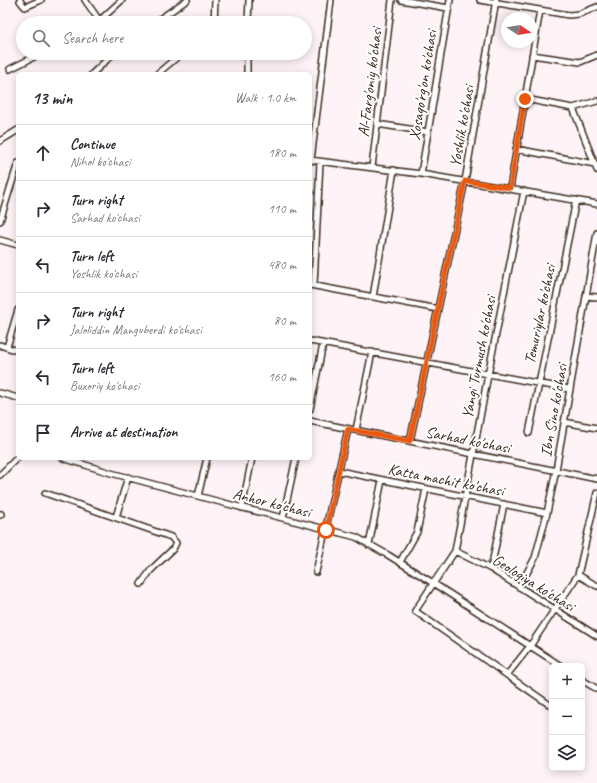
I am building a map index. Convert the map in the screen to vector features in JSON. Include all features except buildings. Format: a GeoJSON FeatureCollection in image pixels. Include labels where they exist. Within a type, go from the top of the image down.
{"type":"FeatureCollection","features":[{"type":"Feature","properties":{"kind":"street"},"geometry":{"type":"LineString","coordinates":[[20,0],[25,7],[41,0]]}},
{"type":"Feature","properties":{"kind":"street"},"geometry":{"type":"LineString","coordinates":[[85,0],[96,16]]}},
{"type":"Feature","properties":{"kind":"street"},"geometry":{"type":"LineString","coordinates":[[106,16],[122,0]]}},
{"type":"Feature","properties":{"kind":"street"},"geometry":{"type":"LineString","coordinates":[[164,16],[187,0]]}},
{"type":"Feature","properties":{"kind":"street"},"geometry":{"type":"LineString","coordinates":[[214,16],[215,0]]}},
{"type":"Feature","properties":{"kind":"street"},"geometry":{"type":"LineString","coordinates":[[248,16],[249,0]]}},
{"type":"Feature","properties":{"kind":"street"},"geometry":{"type":"LineString","coordinates":[[312,144],[330,0]]}},
{"type":"Feature","properties":{"kind":"street","name":"Al-Farg'oniy ko'chasi"},"geometry":{"type":"LineString","coordinates":[[372,167],[392,0]]}},
{"type":"Feature","properties":{"kind":"street"},"geometry":{"type":"LineString","coordinates":[[401,0],[448,8]]}},
{"type":"Feature","properties":{"kind":"street","name":"Xosaqo'rg'on ko'chasi"},"geometry":{"type":"LineString","coordinates":[[421,174],[450,0]]}},
{"type":"Feature","properties":{"kind":"street"},"geometry":{"type":"LineString","coordinates":[[480,0],[496,1],[569,15],[579,14],[597,7]]}},
{"type":"Feature","properties":{"kind":"street","name":"Yoshlik ko'chasi"},"geometry":{"type":"LineString","coordinates":[[410,441],[465,181],[496,1]]}},
{"type":"Feature","properties":{"kind":"street"},"geometry":{"type":"LineString","coordinates":[[510,188],[540,10]]}},
{"type":"Feature","properties":{"kind":"street"},"geometry":{"type":"LineString","coordinates":[[532,55],[580,62],[597,55]]}},
{"type":"Feature","properties":{"kind":"street"},"geometry":{"type":"LineString","coordinates":[[10,69],[28,60]]}},
{"type":"Feature","properties":{"kind":"street"},"geometry":{"type":"LineString","coordinates":[[94,72],[107,60]]}},
{"type":"Feature","properties":{"kind":"street"},"geometry":{"type":"LineString","coordinates":[[159,72],[174,60]]}},
{"type":"Feature","properties":{"kind":"street"},"geometry":{"type":"LineString","coordinates":[[247,72],[248,60]]}},
{"type":"Feature","properties":{"kind":"street"},"geometry":{"type":"LineString","coordinates":[[525,99],[573,108],[597,101]]}},
{"type":"Feature","properties":{"kind":"street"},"geometry":{"type":"LineString","coordinates":[[573,108],[596,167]]}},
{"type":"Feature","properties":{"kind":"street"},"geometry":{"type":"LineString","coordinates":[[377,124],[428,132]]}},
{"type":"Feature","properties":{"kind":"street"},"geometry":{"type":"LineString","coordinates":[[0,141],[16,131]]}},
{"type":"Feature","properties":{"kind":"street"},"geometry":{"type":"LineString","coordinates":[[516,149],[596,167]]}},
{"type":"Feature","properties":{"kind":"street"},"geometry":{"type":"LineString","coordinates":[[312,160],[421,174],[597,204]]}},
{"type":"Feature","properties":{"kind":"street"},"geometry":{"type":"LineString","coordinates":[[320,162],[312,285],[438,309]]}},
{"type":"Feature","properties":{"kind":"street"},"geometry":{"type":"LineString","coordinates":[[0,221],[16,169]]}},
{"type":"Feature","properties":{"kind":"street"},"geometry":{"type":"LineString","coordinates":[[373,297],[394,170]]}},
{"type":"Feature","properties":{"kind":"street","name":"Yangi Turmush ko'chasi"},"geometry":{"type":"LineString","coordinates":[[507,675],[415,611],[455,552],[524,191]]}},
{"type":"Feature","properties":{"kind":"street","name":"Temuriylar ko'chasi"},"geometry":{"type":"LineString","coordinates":[[529,433],[576,200]]}},
{"type":"Feature","properties":{"kind":"street","name":"Ibn Sino ko'chasi"},"geometry":{"type":"LineString","coordinates":[[519,587],[535,558],[547,513],[595,252],[597,233]]}},
{"type":"Feature","properties":{"kind":"street"},"geometry":{"type":"LineString","coordinates":[[0,240],[16,244]]}},
{"type":"Feature","properties":{"kind":"street"},"geometry":{"type":"LineString","coordinates":[[586,296],[597,297]]}},
{"type":"Feature","properties":{"kind":"street"},"geometry":{"type":"LineString","coordinates":[[7,347],[16,317]]}},
{"type":"Feature","properties":{"kind":"street"},"geometry":{"type":"LineString","coordinates":[[312,341],[570,389]]}},
{"type":"Feature","properties":{"kind":"street"},"geometry":{"type":"LineString","coordinates":[[312,399],[323,344]]}},
{"type":"Feature","properties":{"kind":"street"},"geometry":{"type":"LineString","coordinates":[[0,345],[16,350]]}},
{"type":"Feature","properties":{"kind":"street"},"geometry":{"type":"LineString","coordinates":[[356,430],[372,352]]}},
{"type":"Feature","properties":{"kind":"street"},"geometry":{"type":"LineString","coordinates":[[0,393],[16,397]]}},
{"type":"Feature","properties":{"kind":"street","name":"Sarhad ko'chasi"},"geometry":{"type":"LineString","coordinates":[[312,421],[597,478]]}},
{"type":"Feature","properties":{"kind":"street"},"geometry":{"type":"LineString","coordinates":[[564,422],[597,428]]}},
{"type":"Feature","properties":{"kind":"street"},"geometry":{"type":"LineString","coordinates":[[316,572],[348,429]]}},
{"type":"Feature","properties":{"kind":"street"},"geometry":{"type":"LineString","coordinates":[[0,475],[16,459]]}},
{"type":"Feature","properties":{"kind":"street","name":"Anhor ko'chasi"},"geometry":{"type":"LineString","coordinates":[[71,460],[242,508],[356,537],[400,562],[556,663]]}},
{"type":"Feature","properties":{"kind":"street"},"geometry":{"type":"LineString","coordinates":[[198,496],[207,460]]}},
{"type":"Feature","properties":{"kind":"street"},"geometry":{"type":"LineString","coordinates":[[242,508],[252,460]]}},
{"type":"Feature","properties":{"kind":"street"},"geometry":{"type":"LineString","coordinates":[[283,518],[296,460]]}},
{"type":"Feature","properties":{"kind":"street","name":"Katta machit ko'chasi"},"geometry":{"type":"LineString","coordinates":[[339,471],[547,513]]}},
{"type":"Feature","properties":{"kind":"street"},"geometry":{"type":"LineString","coordinates":[[116,517],[128,477]]}},
{"type":"Feature","properties":{"kind":"street"},"geometry":{"type":"LineString","coordinates":[[370,545],[382,480]]}},
{"type":"Feature","properties":{"kind":"street"},"geometry":{"type":"LineString","coordinates":[[400,562],[417,532],[426,489]]}},
{"type":"Feature","properties":{"kind":"street"},"geometry":{"type":"LineString","coordinates":[[45,493],[171,537],[176,543],[173,549],[151,570],[141,584]]}},
{"type":"Feature","properties":{"kind":"street"},"geometry":{"type":"LineString","coordinates":[[549,704],[507,675],[530,646],[578,575],[597,493]]}},
{"type":"Feature","properties":{"kind":"street"},"geometry":{"type":"LineString","coordinates":[[491,569],[504,504]]}},
{"type":"Feature","properties":{"kind":"street"},"geometry":{"type":"LineString","coordinates":[[590,522],[597,524]]}},
{"type":"Feature","properties":{"kind":"street","name":"Geologiya ko'chasi"},"geometry":{"type":"LineString","coordinates":[[455,552],[491,569],[597,636]]}},
{"type":"Feature","properties":{"kind":"street"},"geometry":{"type":"LineString","coordinates":[[578,575],[597,586]]}},
{"type":"Feature","properties":{"kind":"street"},"geometry":{"type":"LineString","coordinates":[[585,682],[597,689]]}},
{"type":"Feature","properties":{"kind":"route"},"geometry":{"type":"LineString","coordinates":[[326,530],[348,429],[410,441],[465,181],[510,188],[525,99]]}}]}
